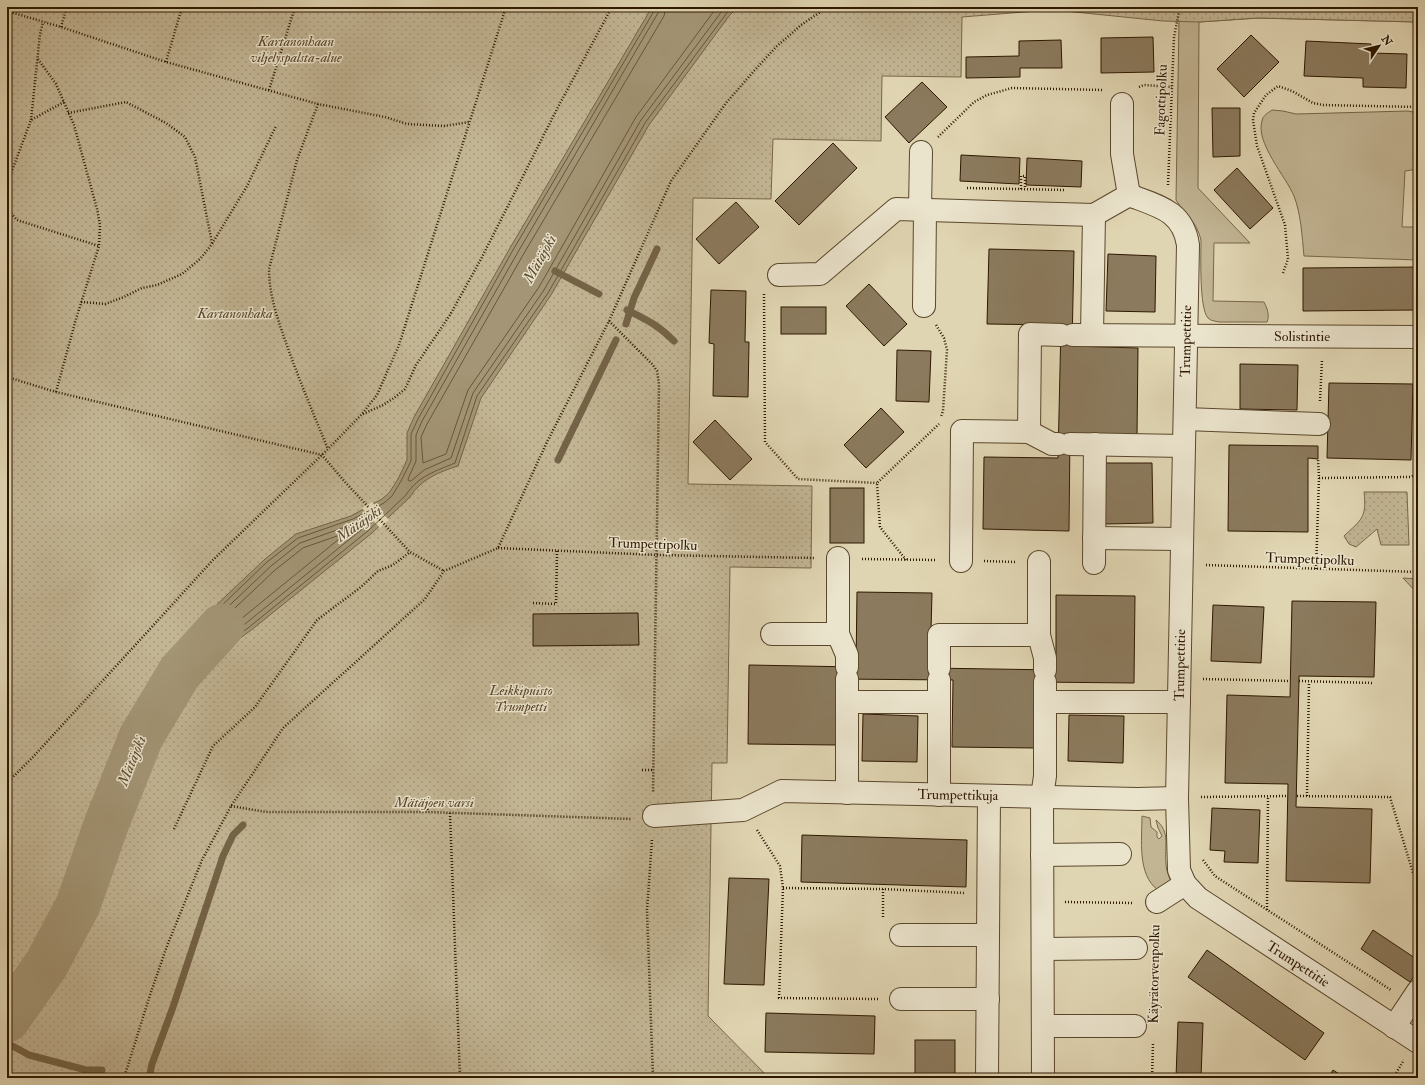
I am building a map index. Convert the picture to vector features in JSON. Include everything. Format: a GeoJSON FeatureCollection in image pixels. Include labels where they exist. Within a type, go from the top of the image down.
{"type":"FeatureCollection","features":[{"type":"Feature","properties":{"kind":"street"},"geometry":{"type":"LineString","coordinates":[[779,275],[820,274],[896,209],[1094,215],[1129,195],[1122,154],[1120,94]]}},
{"type":"Feature","properties":{"kind":"street"},"geometry":{"type":"LineString","coordinates":[[922,152],[924,306]]}},
{"type":"Feature","properties":{"kind":"street","name":"Trumpettitie"},"geometry":{"type":"LineString","coordinates":[[1129,195],[1166,210],[1180,221],[1187,234],[1188,244],[1177,798],[1179,870],[1184,884],[1198,898],[1418,1042]]}},
{"type":"Feature","properties":{"kind":"street"},"geometry":{"type":"LineString","coordinates":[[1075,335],[1094,215]]}},
{"type":"Feature","properties":{"kind":"street","name":"Solistintie"},"geometry":{"type":"LineString","coordinates":[[1029,432],[1030,334],[1418,337]]}},
{"type":"Feature","properties":{"kind":"street"},"geometry":{"type":"LineString","coordinates":[[1185,419],[1319,424]]}},
{"type":"Feature","properties":{"kind":"street"},"geometry":{"type":"LineString","coordinates":[[961,560],[962,431],[1029,432],[1052,444],[1184,446]]}},
{"type":"Feature","properties":{"kind":"street"},"geometry":{"type":"LineString","coordinates":[[1094,563],[1095,444]]}},
{"type":"Feature","properties":{"kind":"street"},"geometry":{"type":"LineString","coordinates":[[1094,538],[1182,540]]}},
{"type":"Feature","properties":{"kind":"street"},"geometry":{"type":"LineString","coordinates":[[838,558],[838,634],[847,655],[847,793]]}},
{"type":"Feature","properties":{"kind":"street"},"geometry":{"type":"LineString","coordinates":[[1039,562],[1039,635],[1045,658],[1046,776],[1042,797],[1043,1078]]}},
{"type":"Feature","properties":{"kind":"street"},"geometry":{"type":"LineString","coordinates":[[772,634],[838,634]]}},
{"type":"Feature","properties":{"kind":"street"},"geometry":{"type":"LineString","coordinates":[[939,795],[939,635],[1039,635]]}},
{"type":"Feature","properties":{"kind":"street"},"geometry":{"type":"LineString","coordinates":[[1045,685],[1179,702]]}},
{"type":"Feature","properties":{"kind":"street"},"geometry":{"type":"LineString","coordinates":[[847,702],[939,702]]}},
{"type":"Feature","properties":{"kind":"street","name":"Trumpettikuja"},"geometry":{"type":"LineString","coordinates":[[743,810],[782,791],[1137,799],[1177,798]]}},
{"type":"Feature","properties":{"kind":"street"},"geometry":{"type":"LineString","coordinates":[[987,1078],[989,796]]}},
{"type":"Feature","properties":{"kind":"street"},"geometry":{"type":"LineString","coordinates":[[654,816],[743,810]]}},
{"type":"Feature","properties":{"kind":"street"},"geometry":{"type":"LineString","coordinates":[[1042,855],[1120,854]]}},
{"type":"Feature","properties":{"kind":"street"},"geometry":{"type":"LineString","coordinates":[[1157,902],[1184,884]]}},
{"type":"Feature","properties":{"kind":"street"},"geometry":{"type":"LineString","coordinates":[[901,935],[988,935]]}},
{"type":"Feature","properties":{"kind":"street"},"geometry":{"type":"LineString","coordinates":[[1043,948],[1136,948]]}},
{"type":"Feature","properties":{"kind":"street"},"geometry":{"type":"LineString","coordinates":[[1394,1027],[1414,997]]}},
{"type":"Feature","properties":{"kind":"street"},"geometry":{"type":"LineString","coordinates":[[901,999],[988,999]]}},
{"type":"Feature","properties":{"kind":"street"},"geometry":{"type":"LineString","coordinates":[[1043,1026],[1144,1020]]}},
{"type":"Feature","properties":{"kind":"path"},"geometry":{"type":"LineString","coordinates":[[62,27],[68,7]]}},
{"type":"Feature","properties":{"kind":"path"},"geometry":{"type":"LineString","coordinates":[[166,62],[182,7]]}},
{"type":"Feature","properties":{"kind":"path"},"geometry":{"type":"LineString","coordinates":[[269,90],[294,7]]}},
{"type":"Feature","properties":{"kind":"path"},"geometry":{"type":"LineString","coordinates":[[7,783],[212,561],[328,449],[362,414],[377,395],[399,345],[506,7]]}},
{"type":"Feature","properties":{"kind":"path"},"geometry":{"type":"LineString","coordinates":[[362,414],[383,405],[404,389],[416,365],[450,315],[481,259],[558,107],[612,7]]}},
{"type":"Feature","properties":{"kind":"path"},"geometry":{"type":"LineString","coordinates":[[124,1078],[167,946],[202,860],[231,806],[283,728],[425,599],[444,571],[498,548],[547,442],[609,321],[671,181],[726,103],[776,47],[801,25],[828,7]]}},
{"type":"Feature","properties":{"kind":"path","name":"Fagottipolku"},"geometry":{"type":"LineString","coordinates":[[1168,186],[1174,37],[1180,7]]}},
{"type":"Feature","properties":{"kind":"path"},"geometry":{"type":"LineString","coordinates":[[7,11],[62,27],[166,62],[318,104],[385,117],[413,125],[444,126],[469,122]]}},
{"type":"Feature","properties":{"kind":"path"},"geometry":{"type":"LineString","coordinates":[[7,184],[31,120],[40,34],[43,22]]}},
{"type":"Feature","properties":{"kind":"path"},"geometry":{"type":"LineString","coordinates":[[38,58],[56,84],[74,125],[100,225],[99,246],[81,302],[56,392]]}},
{"type":"Feature","properties":{"kind":"path"},"geometry":{"type":"LineString","coordinates":[[922,152],[974,102],[987,95],[1012,88],[1120,94],[1144,85],[1172,87]]}},
{"type":"Feature","properties":{"kind":"path"},"geometry":{"type":"LineString","coordinates":[[1283,273],[1288,259],[1285,225],[1257,146],[1253,120],[1254,113],[1266,95],[1278,86],[1292,91],[1313,103],[1323,105],[1418,107]]}},
{"type":"Feature","properties":{"kind":"path"},"geometry":{"type":"LineString","coordinates":[[31,120],[64,102]]}},
{"type":"Feature","properties":{"kind":"path"},"geometry":{"type":"LineString","coordinates":[[68,113],[126,102],[166,123],[185,137],[196,157],[212,244]]}},
{"type":"Feature","properties":{"kind":"path"},"geometry":{"type":"LineString","coordinates":[[318,104],[297,160],[269,269],[269,282],[275,311],[295,368],[328,449]]}},
{"type":"Feature","properties":{"kind":"path"},"geometry":{"type":"LineString","coordinates":[[81,302],[105,304],[142,288],[156,285],[182,274],[200,259],[212,244],[247,186],[276,126]]}},
{"type":"Feature","properties":{"kind":"path"},"geometry":{"type":"LineString","coordinates":[[1021,176],[1025,176],[1025,187],[1020,188],[1021,176]]}},
{"type":"Feature","properties":{"kind":"path"},"geometry":{"type":"LineString","coordinates":[[966,188],[1066,190]]}},
{"type":"Feature","properties":{"kind":"path"},"geometry":{"type":"LineString","coordinates":[[7,209],[17,220],[99,246]]}},
{"type":"Feature","properties":{"kind":"path"},"geometry":{"type":"LineString","coordinates":[[779,275],[769,282],[764,290],[765,442],[798,479],[877,483],[939,423],[943,411],[947,350],[944,338],[924,306]]}},
{"type":"Feature","properties":{"kind":"path"},"geometry":{"type":"LineString","coordinates":[[609,321],[653,365],[657,371],[659,384],[653,770],[642,770]]}},
{"type":"Feature","properties":{"kind":"path"},"geometry":{"type":"LineString","coordinates":[[7,377],[56,392],[322,455],[410,552],[444,571]]}},
{"type":"Feature","properties":{"kind":"path"},"geometry":{"type":"LineString","coordinates":[[1316,569],[1319,478],[1318,458]]}},
{"type":"Feature","properties":{"kind":"path"},"geometry":{"type":"LineString","coordinates":[[1319,478],[1410,477],[1418,474]]}},
{"type":"Feature","properties":{"kind":"path"},"geometry":{"type":"LineString","coordinates":[[877,483],[880,527],[906,560]]}},
{"type":"Feature","properties":{"kind":"path","name":"Trumpettipolku"},"geometry":{"type":"LineString","coordinates":[[498,548],[657,555],[808,558]]}},
{"type":"Feature","properties":{"kind":"path"},"geometry":{"type":"LineString","coordinates":[[534,603],[556,604],[558,551]]}},
{"type":"Feature","properties":{"kind":"path"},"geometry":{"type":"LineString","coordinates":[[174,829],[213,746],[255,707],[317,620],[361,587],[378,571],[393,565],[410,552]]}},
{"type":"Feature","properties":{"kind":"path","name":"Trumpettipolku"},"geometry":{"type":"LineString","coordinates":[[1202,565],[1418,572]]}},
{"type":"Feature","properties":{"kind":"path"},"geometry":{"type":"LineString","coordinates":[[1201,679],[1290,681]]}},
{"type":"Feature","properties":{"kind":"path"},"geometry":{"type":"LineString","coordinates":[[1299,681],[1374,683]]}},
{"type":"Feature","properties":{"kind":"path"},"geometry":{"type":"LineString","coordinates":[[1307,796],[1308,682]]}},
{"type":"Feature","properties":{"kind":"path"},"geometry":{"type":"LineString","coordinates":[[1200,797],[1288,796]]}},
{"type":"Feature","properties":{"kind":"path"},"geometry":{"type":"LineString","coordinates":[[1296,796],[1390,797],[1412,873]]}},
{"type":"Feature","properties":{"kind":"path"},"geometry":{"type":"LineString","coordinates":[[1267,910],[1268,797]]}},
{"type":"Feature","properties":{"kind":"path"},"geometry":{"type":"LineString","coordinates":[[231,806],[266,812],[428,812],[634,819],[654,816],[646,910],[653,1078]]}},
{"type":"Feature","properties":{"kind":"path"},"geometry":{"type":"LineString","coordinates":[[427,806],[428,812]]}},
{"type":"Feature","properties":{"kind":"path"},"geometry":{"type":"LineString","coordinates":[[743,810],[780,866],[783,888],[779,998],[901,999]]}},
{"type":"Feature","properties":{"kind":"path"},"geometry":{"type":"LineString","coordinates":[[450,813],[460,1078]]}},
{"type":"Feature","properties":{"kind":"path"},"geometry":{"type":"LineString","coordinates":[[1202,856],[1203,861],[1215,876],[1267,910],[1414,997]]}},
{"type":"Feature","properties":{"kind":"path"},"geometry":{"type":"LineString","coordinates":[[783,888],[883,889],[989,894]]}},
{"type":"Feature","properties":{"kind":"path"},"geometry":{"type":"LineString","coordinates":[[1042,902],[1157,902]]}},
{"type":"Feature","properties":{"kind":"path","name":"Käyrätorvenpolku"},"geometry":{"type":"LineString","coordinates":[[1144,1020],[1154,961]]}},
{"type":"Feature","properties":{"kind":"path","name":"Käyrätorvenpolku"},"geometry":{"type":"LineString","coordinates":[[1152,1078],[1153,1039]]}},
{"type":"Feature","properties":{"kind":"path"},"geometry":{"type":"LineString","coordinates":[[126,1072],[128,1078]]}},
{"type":"Feature","properties":{"kind":"green space"},"geometry":{"type":"Polygon","coordinates":[[[7,7],[1418,7],[1418,22],[1258,18],[1199,22],[1163,21],[1065,11],[1036,11],[962,17],[961,77],[882,76],[881,141],[773,139],[771,199],[693,198],[688,484],[812,486],[811,568],[730,567],[727,763],[712,763],[708,1016],[769,1078],[7,1078],[7,7]]]}},
{"type":"Feature","properties":{"kind":"green space"},"geometry":{"type":"Polygon","coordinates":[[[1418,7],[1418,22],[1258,18],[1199,22],[1198,188],[1250,243],[1214,243],[1213,301],[1264,302],[1268,314],[1267,322],[1219,322],[1209,319],[1203,304],[1201,240],[1194,223],[1176,200],[1179,21],[1418,7]]]}},
{"type":"Feature","properties":{"kind":"green space"},"geometry":{"type":"Polygon","coordinates":[[[1272,110],[1296,114],[1408,111],[1418,113],[1418,169],[1405,171],[1402,227],[1418,227],[1418,260],[1304,256],[1300,218],[1294,196],[1272,159],[1263,139],[1261,129],[1263,117],[1272,110]]]}},
{"type":"Feature","properties":{"kind":"green space"},"geometry":{"type":"Polygon","coordinates":[[[1364,492],[1407,492],[1409,545],[1381,545],[1377,529],[1356,547],[1349,544],[1344,536],[1362,518],[1365,508],[1364,492]]]}},
{"type":"Feature","properties":{"kind":"green space"},"geometry":{"type":"Polygon","coordinates":[[[1403,578],[1418,579],[1418,594],[1403,578]]]}},
{"type":"Feature","properties":{"kind":"green space"},"geometry":{"type":"Polygon","coordinates":[[[1142,816],[1150,818],[1151,827],[1157,832],[1157,837],[1159,839],[1162,836],[1156,820],[1164,830],[1166,840],[1166,867],[1172,885],[1158,890],[1151,883],[1144,866],[1142,856],[1142,816]]]}},
{"type":"Feature","properties":{"kind":"water"},"geometry":{"type":"Polygon","coordinates":[[[652,7],[738,7],[729,16],[649,125],[551,295],[481,398],[458,466],[437,474],[419,485],[410,497],[372,533],[232,644],[200,683],[165,663],[188,632],[265,559],[296,534],[351,516],[382,499],[389,493],[407,460],[407,433],[414,417],[510,248],[652,7]]]}},
{"type":"Feature","properties":{"kind":"pier"},"geometry":{"type":"Polygon","coordinates":[[[372,502],[389,520],[380,528],[362,508],[372,502]]]}},
{"type":"Feature","properties":{"kind":"building"},"geometry":{"type":"Polygon","coordinates":[[[1251,35],[1279,62],[1244,97],[1217,69],[1251,35]]]}},
{"type":"Feature","properties":{"kind":"building"},"geometry":{"type":"Polygon","coordinates":[[[1153,37],[1154,72],[1101,73],[1101,38],[1153,37]]]}},
{"type":"Feature","properties":{"kind":"building"},"geometry":{"type":"Polygon","coordinates":[[[1061,40],[1062,68],[1020,68],[1020,77],[966,78],[966,57],[1019,56],[1019,41],[1061,40]]]}},
{"type":"Feature","properties":{"kind":"building"},"geometry":{"type":"Polygon","coordinates":[[[1306,41],[1371,44],[1371,53],[1407,54],[1406,88],[1363,87],[1363,78],[1304,76],[1306,41]]]}},
{"type":"Feature","properties":{"kind":"building"},"geometry":{"type":"Polygon","coordinates":[[[922,82],[947,107],[909,143],[885,117],[922,82]]]}},
{"type":"Feature","properties":{"kind":"building"},"geometry":{"type":"Polygon","coordinates":[[[1212,108],[1240,108],[1240,156],[1213,157],[1212,108]]]}},
{"type":"Feature","properties":{"kind":"building"},"geometry":{"type":"Polygon","coordinates":[[[833,143],[857,168],[799,225],[775,201],[833,143]]]}},
{"type":"Feature","properties":{"kind":"building"},"geometry":{"type":"Polygon","coordinates":[[[961,155],[1020,158],[1019,184],[960,181],[961,155]]]}},
{"type":"Feature","properties":{"kind":"building"},"geometry":{"type":"Polygon","coordinates":[[[1027,158],[1082,161],[1081,187],[1026,185],[1027,158]]]}},
{"type":"Feature","properties":{"kind":"building"},"geometry":{"type":"Polygon","coordinates":[[[1237,168],[1273,208],[1250,229],[1214,190],[1237,168]]]}},
{"type":"Feature","properties":{"kind":"building"},"geometry":{"type":"Polygon","coordinates":[[[736,202],[759,227],[719,264],[696,239],[736,202]]]}},
{"type":"Feature","properties":{"kind":"building"},"geometry":{"type":"Polygon","coordinates":[[[989,249],[1074,251],[1072,346],[1138,348],[1137,435],[1070,434],[1069,531],[983,529],[984,457],[1058,458],[1061,325],[987,324],[989,249]]]}},
{"type":"Feature","properties":{"kind":"building"},"geometry":{"type":"Polygon","coordinates":[[[1108,254],[1156,256],[1155,312],[1106,311],[1108,254]]]}},
{"type":"Feature","properties":{"kind":"building"},"geometry":{"type":"Polygon","coordinates":[[[1418,267],[1418,310],[1303,311],[1303,268],[1418,267]]]}},
{"type":"Feature","properties":{"kind":"building"},"geometry":{"type":"Polygon","coordinates":[[[869,284],[907,324],[884,346],[846,306],[869,284]]]}},
{"type":"Feature","properties":{"kind":"building"},"geometry":{"type":"Polygon","coordinates":[[[711,290],[746,291],[745,342],[749,342],[748,397],[713,396],[714,344],[709,343],[711,290]]]}},
{"type":"Feature","properties":{"kind":"building"},"geometry":{"type":"Polygon","coordinates":[[[781,307],[826,307],[826,334],[781,334],[781,307]]]}},
{"type":"Feature","properties":{"kind":"building"},"geometry":{"type":"Polygon","coordinates":[[[897,350],[931,351],[929,402],[896,401],[897,350]]]}},
{"type":"Feature","properties":{"kind":"building"},"geometry":{"type":"Polygon","coordinates":[[[1240,364],[1298,365],[1297,410],[1240,409],[1240,364]]]}},
{"type":"Feature","properties":{"kind":"building"},"geometry":{"type":"Polygon","coordinates":[[[1329,383],[1413,384],[1411,460],[1327,458],[1329,383]]]}},
{"type":"Feature","properties":{"kind":"building"},"geometry":{"type":"Polygon","coordinates":[[[881,408],[904,432],[866,468],[844,445],[881,408]]]}},
{"type":"Feature","properties":{"kind":"building"},"geometry":{"type":"Polygon","coordinates":[[[715,420],[752,459],[730,480],[693,442],[715,420]]]}},
{"type":"Feature","properties":{"kind":"building"},"geometry":{"type":"Polygon","coordinates":[[[1229,445],[1318,446],[1318,459],[1308,458],[1308,532],[1228,531],[1229,445]]]}},
{"type":"Feature","properties":{"kind":"building"},"geometry":{"type":"Polygon","coordinates":[[[1103,463],[1152,463],[1153,523],[1104,524],[1103,463]]]}},
{"type":"Feature","properties":{"kind":"building"},"geometry":{"type":"Polygon","coordinates":[[[830,488],[864,488],[864,543],[830,543],[830,488]]]}},
{"type":"Feature","properties":{"kind":"building"},"geometry":{"type":"Polygon","coordinates":[[[857,592],[932,593],[930,668],[1056,670],[1056,595],[1135,596],[1134,683],[1036,682],[1035,748],[952,747],[953,680],[837,679],[837,745],[748,744],[749,665],[856,667],[857,592]]]}},
{"type":"Feature","properties":{"kind":"building"},"geometry":{"type":"Polygon","coordinates":[[[1292,601],[1376,602],[1374,677],[1299,676],[1296,807],[1372,809],[1370,883],[1286,881],[1288,784],[1225,783],[1227,695],[1290,697],[1292,601]]]}},
{"type":"Feature","properties":{"kind":"building"},"geometry":{"type":"Polygon","coordinates":[[[1213,605],[1264,607],[1261,663],[1211,661],[1213,605]]]}},
{"type":"Feature","properties":{"kind":"building"},"geometry":{"type":"Polygon","coordinates":[[[638,613],[639,645],[533,646],[533,614],[638,613]]]}},
{"type":"Feature","properties":{"kind":"building"},"geometry":{"type":"Polygon","coordinates":[[[863,714],[918,716],[917,762],[862,761],[863,714]]]}},
{"type":"Feature","properties":{"kind":"building"},"geometry":{"type":"Polygon","coordinates":[[[1069,715],[1124,716],[1123,763],[1068,761],[1069,715]]]}},
{"type":"Feature","properties":{"kind":"building"},"geometry":{"type":"Polygon","coordinates":[[[1212,808],[1260,810],[1258,863],[1224,862],[1225,851],[1210,850],[1212,808]]]}},
{"type":"Feature","properties":{"kind":"building"},"geometry":{"type":"Polygon","coordinates":[[[802,835],[967,840],[966,887],[801,882],[802,835]]]}},
{"type":"Feature","properties":{"kind":"building"},"geometry":{"type":"Polygon","coordinates":[[[729,878],[769,879],[764,985],[724,984],[729,878]]]}},
{"type":"Feature","properties":{"kind":"building"},"geometry":{"type":"Polygon","coordinates":[[[1373,930],[1418,960],[1418,970],[1410,982],[1361,949],[1373,930]]]}},
{"type":"Feature","properties":{"kind":"building"},"geometry":{"type":"Polygon","coordinates":[[[1207,950],[1324,1033],[1305,1060],[1188,977],[1207,950]]]}},
{"type":"Feature","properties":{"kind":"building"},"geometry":{"type":"Polygon","coordinates":[[[766,1013],[875,1016],[874,1054],[765,1052],[766,1013]]]}},
{"type":"Feature","properties":{"kind":"building"},"geometry":{"type":"Polygon","coordinates":[[[1178,1022],[1203,1023],[1201,1078],[1176,1078],[1178,1022]]]}},
{"type":"Feature","properties":{"kind":"building"},"geometry":{"type":"Polygon","coordinates":[[[915,1040],[955,1040],[955,1078],[915,1078],[915,1040]]]}},
{"type":"Feature","properties":{"kind":"building"},"geometry":{"type":"Polygon","coordinates":[[[1333,1070],[1345,1078],[1328,1078],[1333,1070]]]}},
{"type":"Feature","properties":{"kind":"waterway"},"geometry":{"type":"LineString","coordinates":[[626,324],[634,298],[657,249]]}},
{"type":"Feature","properties":{"kind":"waterway"},"geometry":{"type":"LineString","coordinates":[[555,271],[599,294]]}},
{"type":"Feature","properties":{"kind":"waterway"},"geometry":{"type":"LineString","coordinates":[[627,310],[652,323],[674,341]]}},
{"type":"Feature","properties":{"kind":"waterway"},"geometry":{"type":"LineString","coordinates":[[558,460],[616,340]]}},
{"type":"Feature","properties":{"kind":"waterway","name":"Mätäjoki"},"geometry":{"type":"LineString","coordinates":[[7,1020],[46,965],[78,905],[106,825],[141,737],[180,672],[222,626]]}},
{"type":"Feature","properties":{"kind":"waterway"},"geometry":{"type":"LineString","coordinates":[[149,1078],[152,1064],[173,1007],[223,856],[233,835],[243,825]]}},
{"type":"Feature","properties":{"kind":"waterway"},"geometry":{"type":"LineString","coordinates":[[7,1043],[29,1055],[86,1070],[102,1070]]}},
{"type":"Feature","properties":{"kind":"park label","name":"Kartanonhaan viljelyspalsta-alue"},"geometry":{"type":"Point","coordinates":[296,50]}},
{"type":"Feature","properties":{"kind":"park label","name":"Kartanonhaka"},"geometry":{"type":"Point","coordinates":[235,313]}},
{"type":"Feature","properties":{"kind":"park label","name":"Leikkipuisto Trumpetti"},"geometry":{"type":"Point","coordinates":[521,698]}},
{"type":"Feature","properties":{"kind":"park label","name":"Mätäjoen varsi"},"geometry":{"type":"Point","coordinates":[434,802]}}]}
